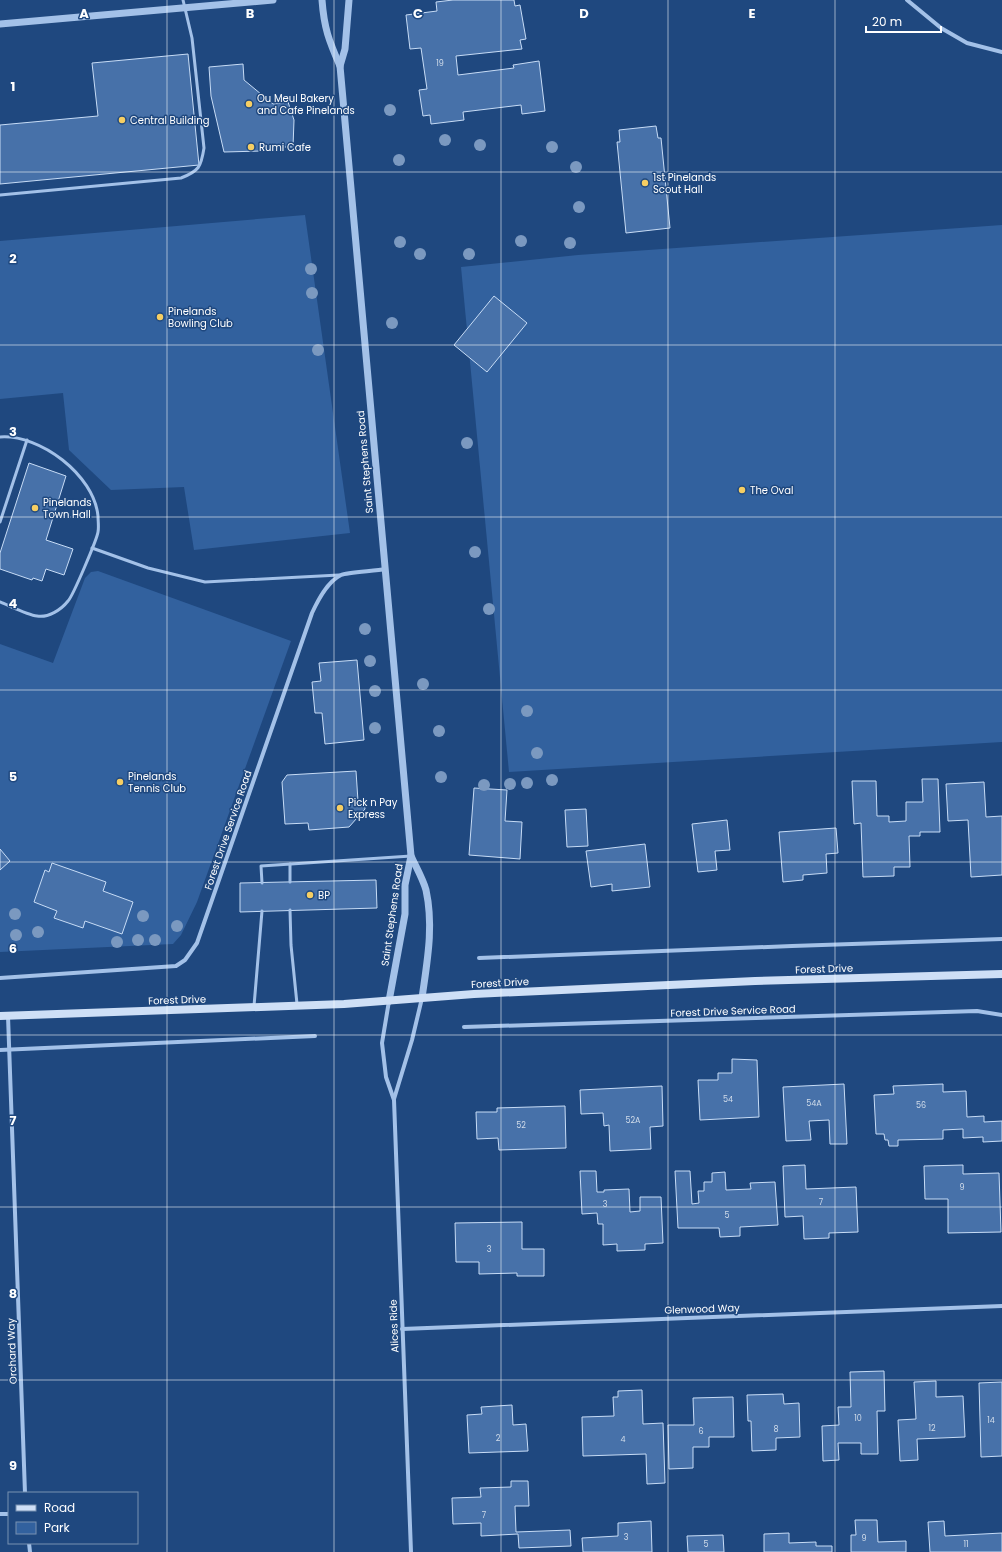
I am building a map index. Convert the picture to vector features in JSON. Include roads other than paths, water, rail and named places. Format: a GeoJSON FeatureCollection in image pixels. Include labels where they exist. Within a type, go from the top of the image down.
{"type":"FeatureCollection","features":[{"type":"Feature","properties":{"kind":"main road","name":"Forest Drive"},"geometry":{"type":"LineString","coordinates":[[4,1016],[297,1006],[474,994],[755,981],[1002,974]]}},
{"type":"Feature","properties":{"kind":"street"},"geometry":{"type":"LineString","coordinates":[[0,24],[184,4],[273,0]]}},
{"type":"Feature","properties":{"kind":"street","name":"Saint Stephens Road"},"geometry":{"type":"LineString","coordinates":[[322,0],[325,27],[330,44],[340,66],[411,856],[425,889],[430,915],[430,940],[422,998]]}},
{"type":"Feature","properties":{"kind":"street","name":"Saint Stephens Road"},"geometry":{"type":"LineString","coordinates":[[340,66],[345,49],[349,0]]}},
{"type":"Feature","properties":{"kind":"street"},"geometry":{"type":"LineString","coordinates":[[907,0],[941,28],[967,43],[1002,52]]}},
{"type":"Feature","properties":{"kind":"street"},"geometry":{"type":"LineString","coordinates":[[341,575],[385,569]]}},
{"type":"Feature","properties":{"kind":"street","name":"Forest Drive Service Road"},"geometry":{"type":"LineString","coordinates":[[0,978],[176,966],[185,960],[197,943],[312,613],[320,597],[329,585],[341,575]]}},
{"type":"Feature","properties":{"kind":"street","name":"Saint Stephens Road"},"geometry":{"type":"LineString","coordinates":[[389,1000],[404,921],[404,885],[411,856]]}},
{"type":"Feature","properties":{"kind":"street"},"geometry":{"type":"LineString","coordinates":[[479,958],[1002,940]]}},
{"type":"Feature","properties":{"kind":"street","name":"Alices Ride"},"geometry":{"type":"LineString","coordinates":[[394,1100],[406,1062],[422,998]]}},
{"type":"Feature","properties":{"kind":"street","name":"Alices Ride"},"geometry":{"type":"LineString","coordinates":[[389,1000],[382,1043],[386,1077],[394,1100],[412,1552]]}},
{"type":"Feature","properties":{"kind":"street","name":"Forest Drive Service Road"},"geometry":{"type":"LineString","coordinates":[[464,1027],[977,1011],[1002,1015]]}},
{"type":"Feature","properties":{"kind":"street","name":"Orchard Way"},"geometry":{"type":"LineString","coordinates":[[4,1016],[9,1049],[25,1492]]}},
{"type":"Feature","properties":{"kind":"street"},"geometry":{"type":"LineString","coordinates":[[0,1050],[28,1047],[315,1036]]}},
{"type":"Feature","properties":{"kind":"street","name":"Glenwood Way"},"geometry":{"type":"LineString","coordinates":[[402,1329],[1002,1306]]}},
{"type":"Feature","properties":{"kind":"lane"},"geometry":{"type":"LineString","coordinates":[[0,195],[181,178],[194,173],[202,162],[204,148],[192,38],[184,4]]}},
{"type":"Feature","properties":{"kind":"lane"},"geometry":{"type":"LineString","coordinates":[[0,437],[12,436],[39,444],[70,466],[91,494],[98,515],[98,532],[92,548],[70,600],[61,609],[50,615],[37,616],[0,602]]}},
{"type":"Feature","properties":{"kind":"lane"},"geometry":{"type":"LineString","coordinates":[[0,522],[27,440]]}},
{"type":"Feature","properties":{"kind":"lane"},"geometry":{"type":"LineString","coordinates":[[92,548],[148,568],[205,582],[341,575]]}},
{"type":"Feature","properties":{"kind":"lane"},"geometry":{"type":"LineString","coordinates":[[262,883],[261,866],[411,856]]}},
{"type":"Feature","properties":{"kind":"lane"},"geometry":{"type":"LineString","coordinates":[[290,864],[290,882]]}},
{"type":"Feature","properties":{"kind":"lane"},"geometry":{"type":"LineString","coordinates":[[290,910],[291,945],[297,1006]]}},
{"type":"Feature","properties":{"kind":"lane"},"geometry":{"type":"LineString","coordinates":[[254,1007],[262,911]]}},
{"type":"Feature","properties":{"kind":"place","name":"Ou Meul Bakery and Cafe Pinelands"},"geometry":{"type":"Point","coordinates":[249,104]}},
{"type":"Feature","properties":{"kind":"place","name":"Central Building"},"geometry":{"type":"Point","coordinates":[122,120]}},
{"type":"Feature","properties":{"kind":"place","name":"Rumi Cafe"},"geometry":{"type":"Point","coordinates":[251,147]}},
{"type":"Feature","properties":{"kind":"place","name":"1st Pinelands Scout Hall"},"geometry":{"type":"Point","coordinates":[645,183]}},
{"type":"Feature","properties":{"kind":"place","name":"Pinelands Bowling Club"},"geometry":{"type":"Point","coordinates":[160,317]}},
{"type":"Feature","properties":{"kind":"place","name":"The Oval"},"geometry":{"type":"Point","coordinates":[742,490]}},
{"type":"Feature","properties":{"kind":"place","name":"Pinelands Town Hall"},"geometry":{"type":"Point","coordinates":[35,508]}},
{"type":"Feature","properties":{"kind":"place","name":"Pinelands Tennis Club"},"geometry":{"type":"Point","coordinates":[120,782]}},
{"type":"Feature","properties":{"kind":"place","name":"Pick n Pay Express"},"geometry":{"type":"Point","coordinates":[340,808]}},
{"type":"Feature","properties":{"kind":"place","name":"BP"},"geometry":{"type":"Point","coordinates":[310,895]}}]}
